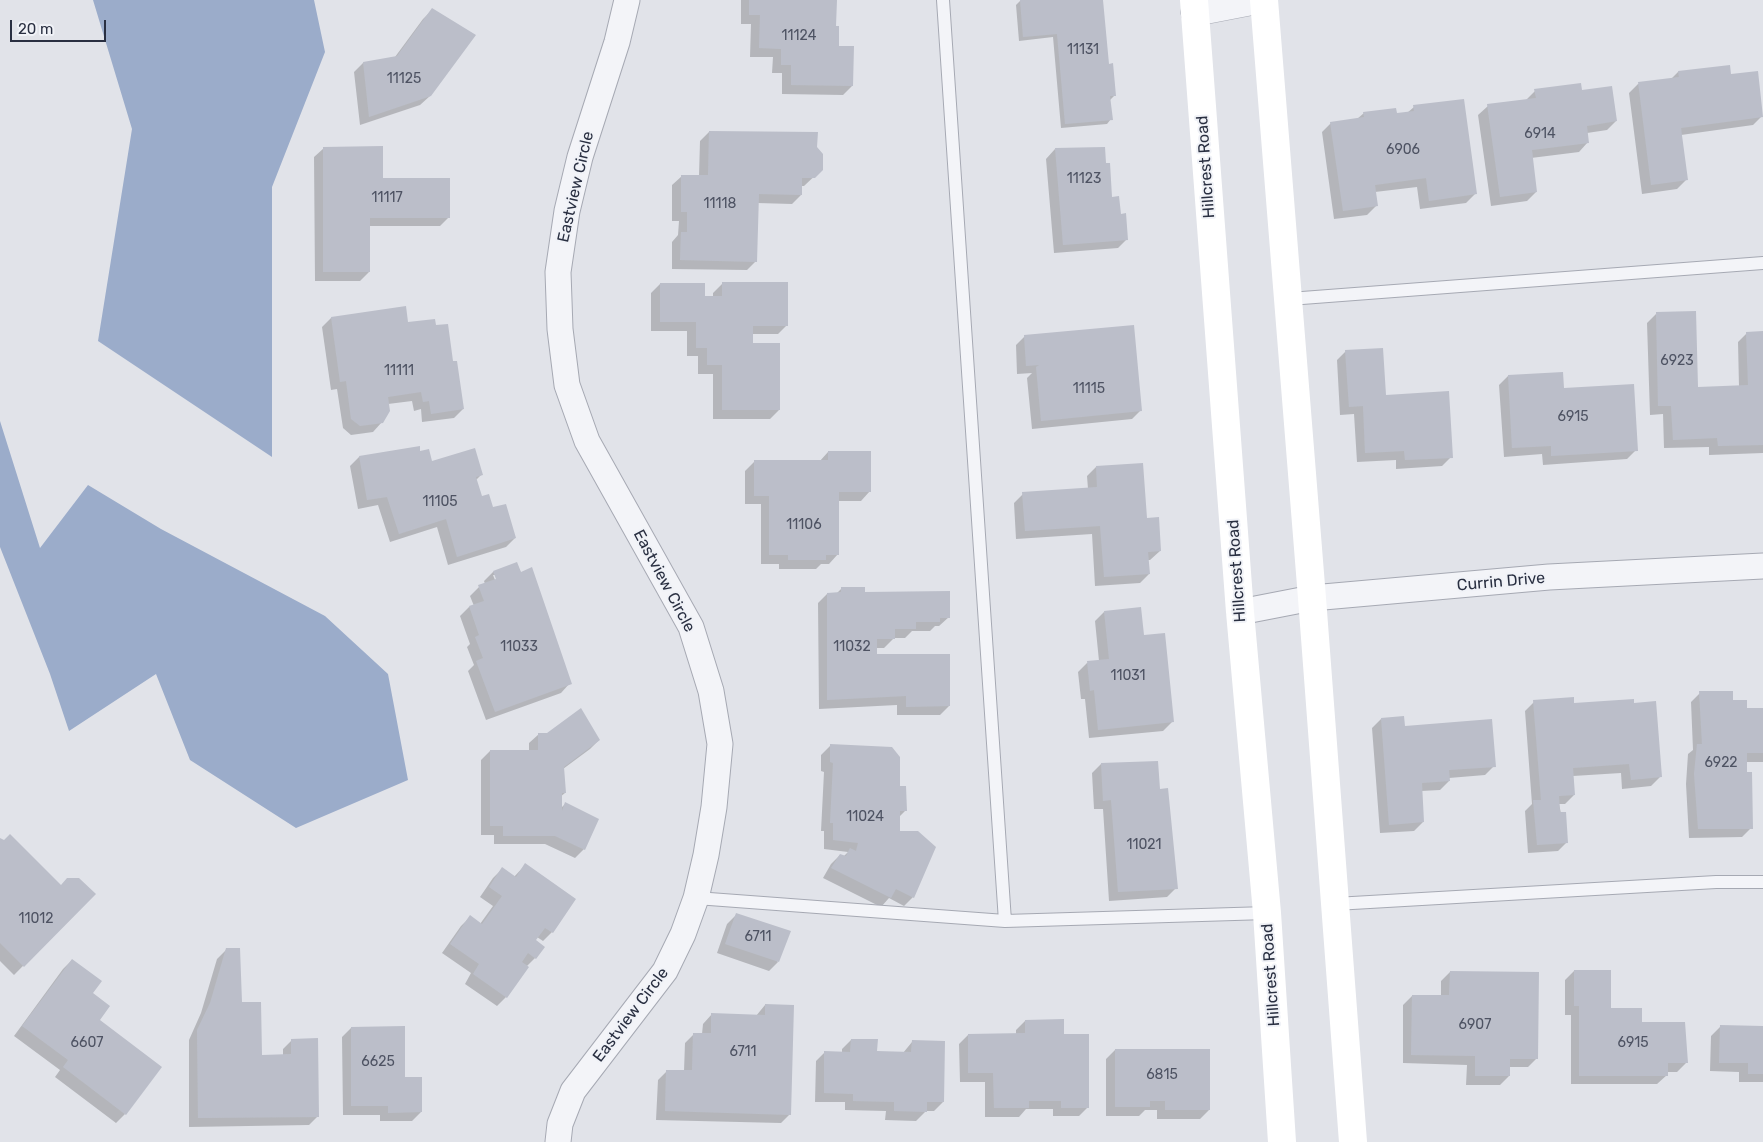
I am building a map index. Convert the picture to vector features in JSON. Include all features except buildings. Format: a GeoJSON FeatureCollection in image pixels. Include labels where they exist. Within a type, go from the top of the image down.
{"type":"FeatureCollection","features":[{"type":"Feature","properties":{"kind":"main road"},"geometry":{"type":"LineString","coordinates":[[1264,0],[1336,904],[1353,1142]]}},
{"type":"Feature","properties":{"kind":"main road","name":"Hillcrest Road"},"geometry":{"type":"LineString","coordinates":[[1194,6],[1240,612],[1267,913],[1282,1142]]}},
{"type":"Feature","properties":{"kind":"street","name":"Eastview Circle"},"geometry":{"type":"LineString","coordinates":[[558,1142],[560,1124],[573,1091],[665,971],[683,934],[696,898],[714,807],[720,744],[711,691],[690,627],[587,441],[567,385],[560,329],[558,272],[566,211],[580,157],[618,42],[627,0]]}},
{"type":"Feature","properties":{"kind":"street"},"geometry":{"type":"LineString","coordinates":[[1194,6],[1257,0]]}},
{"type":"Feature","properties":{"kind":"street","name":"Currin Drive"},"geometry":{"type":"LineString","coordinates":[[1240,612],[1312,598],[1549,578],[1763,566]]}},
{"type":"Feature","properties":{"kind":"lane"},"geometry":{"type":"LineString","coordinates":[[943,0],[1005,921]]}},
{"type":"Feature","properties":{"kind":"lane"},"geometry":{"type":"LineString","coordinates":[[1288,299],[1763,263]]}},
{"type":"Feature","properties":{"kind":"lane"},"geometry":{"type":"LineString","coordinates":[[1336,904],[1716,882],[1763,882]]}},
{"type":"Feature","properties":{"kind":"lane"},"geometry":{"type":"LineString","coordinates":[[696,898],[1005,921],[1267,913]]}},
{"type":"Feature","properties":{"kind":"water"},"geometry":{"type":"Polygon","coordinates":[[[93,0],[314,0],[325,52],[272,187],[272,457],[98,341],[132,129],[93,0]]]}},
{"type":"Feature","properties":{"kind":"water"},"geometry":{"type":"Polygon","coordinates":[[[0,421],[40,548],[88,485],[161,529],[325,616],[388,674],[408,780],[296,828],[190,760],[156,674],[69,731],[50,674],[0,547],[0,421]]]}}]}
